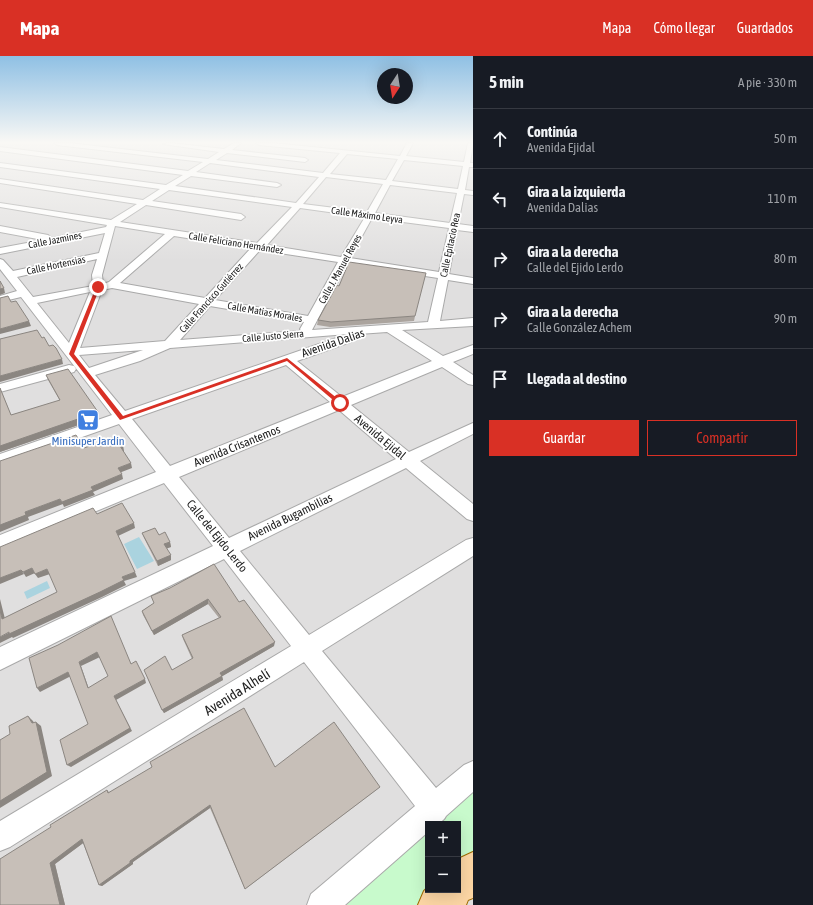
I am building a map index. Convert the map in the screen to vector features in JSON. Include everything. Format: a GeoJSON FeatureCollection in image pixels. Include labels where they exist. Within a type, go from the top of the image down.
{"type":"FeatureCollection","features":[{"type":"Feature","properties":{"kind":"main road"},"geometry":{"type":"LineString","coordinates":[[461,882],[473,871]]}},
{"type":"Feature","properties":{"kind":"main road"},"geometry":{"type":"LineString","coordinates":[[438,905],[450,893]]}},
{"type":"Feature","properties":{"kind":"street"},"geometry":{"type":"LineString","coordinates":[[5,183],[243,216],[280,183]]}},
{"type":"Feature","properties":{"kind":"street"},"geometry":{"type":"LineString","coordinates":[[40,195],[67,183]]}},
{"type":"Feature","properties":{"kind":"street","name":"Calle Máximo Leyva"},"geometry":{"type":"LineString","coordinates":[[129,183],[168,188],[269,193],[297,206],[473,230]]}},
{"type":"Feature","properties":{"kind":"street"},"geometry":{"type":"LineString","coordinates":[[0,388],[78,361],[98,287],[97,275],[111,226],[176,183]]}},
{"type":"Feature","properties":{"kind":"street"},"geometry":{"type":"LineString","coordinates":[[226,183],[269,193]]}},
{"type":"Feature","properties":{"kind":"street","name":"Calle Francisco Gutiérrez"},"geometry":{"type":"LineString","coordinates":[[78,361],[142,356],[169,344],[257,247],[264,243],[317,183]]}},
{"type":"Feature","properties":{"kind":"street","name":"Calle J. Manuel Reyes"},"geometry":{"type":"LineString","coordinates":[[304,333],[388,183]]}},
{"type":"Feature","properties":{"kind":"street"},"geometry":{"type":"LineString","coordinates":[[393,183],[473,193]]}},
{"type":"Feature","properties":{"kind":"street","name":"Calle Epitacio Rea"},"geometry":{"type":"LineString","coordinates":[[433,325],[453,227],[464,183]]}},
{"type":"Feature","properties":{"kind":"street"},"geometry":{"type":"LineString","coordinates":[[0,215],[28,201]]}},
{"type":"Feature","properties":{"kind":"street","name":"Calle Feliciano Hernández"},"geometry":{"type":"LineString","coordinates":[[0,205],[111,226],[172,233],[473,281]]}},
{"type":"Feature","properties":{"kind":"street","name":"Calle Jazmínes"},"geometry":{"type":"LineString","coordinates":[[3,264],[58,240],[111,226]]}},
{"type":"Feature","properties":{"kind":"street"},"geometry":{"type":"LineString","coordinates":[[0,229],[58,240]]}},
{"type":"Feature","properties":{"kind":"street"},"geometry":{"type":"LineString","coordinates":[[112,285],[172,233]]}},
{"type":"Feature","properties":{"kind":"street","name":"Calle Hortensias"},"geometry":{"type":"LineString","coordinates":[[3,264],[103,255]]}},
{"type":"Feature","properties":{"kind":"street","name":"Calle del Ejido Lerdo"},"geometry":{"type":"LineString","coordinates":[[3,264],[27,297],[43,329],[78,361],[167,475],[435,808]]}},
{"type":"Feature","properties":{"kind":"street","name":"Calle Matías Morales"},"geometry":{"type":"LineString","coordinates":[[0,299],[27,297],[112,285],[311,320]]}},
{"type":"Feature","properties":{"kind":"street","name":"Calle Justo Sierra"},"geometry":{"type":"LineString","coordinates":[[78,361],[169,344],[304,333],[372,330],[473,322]]}},
{"type":"Feature","properties":{"kind":"street"},"geometry":{"type":"LineString","coordinates":[[390,328],[473,381]]}},
{"type":"Feature","properties":{"kind":"street","name":"Avenida Dalias"},"geometry":{"type":"LineString","coordinates":[[0,460],[372,330]]}},
{"type":"Feature","properties":{"kind":"street","name":"Avenida Crisantemos"},"geometry":{"type":"LineString","coordinates":[[0,543],[473,349]]}},
{"type":"Feature","properties":{"kind":"street","name":"Avenida Ejidal"},"geometry":{"type":"LineString","coordinates":[[287,359],[473,514]]}},
{"type":"Feature","properties":{"kind":"street","name":"Avenida Bugambilias"},"geometry":{"type":"LineString","coordinates":[[0,659],[473,428]]}},
{"type":"Feature","properties":{"kind":"street","name":"Avenida Alhelí"},"geometry":{"type":"LineString","coordinates":[[0,837],[473,546]]}},
{"type":"Feature","properties":{"kind":"street"},"geometry":{"type":"LineString","coordinates":[[322,905],[473,774]]}},
{"type":"Feature","properties":{"kind":"shaded area"},"geometry":{"type":"Polygon","coordinates":[[[0,183],[473,183],[473,905],[0,905],[0,183]]]}},
{"type":"Feature","properties":{"kind":"green space"},"geometry":{"type":"Polygon","coordinates":[[[473,779],[473,863],[461,875],[461,821],[425,821],[425,893],[429,893],[429,905],[326,905],[473,779]]]}},
{"type":"Feature","properties":{"kind":"water"},"geometry":{"type":"Polygon","coordinates":[[[139,537],[154,561],[137,569],[124,544],[139,537]]]}},
{"type":"Feature","properties":{"kind":"water"},"geometry":{"type":"Polygon","coordinates":[[[47,581],[50,588],[27,599],[24,592],[47,581]]]}},
{"type":"Feature","properties":{"kind":"building"},"geometry":{"type":"Polygon","coordinates":[[[349,262],[426,273],[415,316],[331,322],[318,320],[337,285],[339,286],[349,262]]]}},
{"type":"Feature","properties":{"kind":"building"},"geometry":{"type":"Polygon","coordinates":[[[0,281],[4,288],[0,289],[0,281]]]}},
{"type":"Feature","properties":{"kind":"building"},"geometry":{"type":"Polygon","coordinates":[[[8,296],[11,302],[16,301],[29,321],[0,329],[0,298],[8,296]]]}},
{"type":"Feature","properties":{"kind":"building"},"geometry":{"type":"Polygon","coordinates":[[[37,330],[42,338],[44,337],[49,346],[53,345],[56,348],[62,359],[0,376],[0,339],[37,330]]]}},
{"type":"Feature","properties":{"kind":"building"},"geometry":{"type":"Polygon","coordinates":[[[68,369],[98,412],[0,446],[0,388],[11,415],[60,400],[46,375],[68,369]]]}},
{"type":"Feature","properties":{"kind":"building"},"geometry":{"type":"Polygon","coordinates":[[[76,435],[84,448],[118,436],[123,445],[120,446],[131,463],[118,468],[122,474],[91,487],[93,490],[62,502],[60,499],[25,512],[26,515],[0,525],[0,461],[76,435]]]}},
{"type":"Feature","properties":{"kind":"building"},"geometry":{"type":"Polygon","coordinates":[[[122,503],[134,523],[116,531],[135,572],[122,577],[124,580],[100,592],[0,637],[0,610],[2,619],[57,592],[47,569],[35,574],[32,568],[23,572],[21,570],[0,578],[0,547],[93,508],[97,514],[122,503]]]}},
{"type":"Feature","properties":{"kind":"building"},"geometry":{"type":"Polygon","coordinates":[[[155,528],[159,535],[165,532],[170,542],[164,544],[171,555],[157,561],[142,533],[155,528]]]}},
{"type":"Feature","properties":{"kind":"building"},"geometry":{"type":"Polygon","coordinates":[[[214,564],[239,602],[244,600],[275,642],[220,673],[222,676],[162,710],[144,670],[165,656],[172,670],[193,658],[182,635],[221,617],[208,599],[152,631],[142,611],[154,603],[151,596],[170,588],[214,564]]]}},
{"type":"Feature","properties":{"kind":"building"},"geometry":{"type":"Polygon","coordinates":[[[111,616],[131,664],[136,661],[145,679],[114,696],[130,728],[67,765],[60,740],[88,724],[68,672],[37,688],[29,658],[58,645],[111,616]],[[97,652],[79,662],[88,688],[108,676],[97,652]]]}},
{"type":"Feature","properties":{"kind":"building"},"geometry":{"type":"Polygon","coordinates":[[[244,708],[275,767],[334,722],[380,787],[245,889],[210,805],[130,861],[130,863],[99,885],[82,839],[50,863],[60,905],[0,905],[0,859],[51,827],[50,825],[107,790],[108,793],[152,767],[150,762],[244,708]]]}},
{"type":"Feature","properties":{"kind":"building"},"geometry":{"type":"Polygon","coordinates":[[[28,716],[32,723],[36,722],[47,772],[0,801],[0,740],[10,734],[9,726],[28,716]]]}},
{"type":"Feature","properties":{"kind":"place","name":"Minisuper Jardín"},"geometry":{"type":"Point","coordinates":[88,420]}},
{"type":"Feature","properties":{"kind":"route"},"geometry":{"type":"LineString","coordinates":[[98,287],[71,354],[122,418],[287,359],[340,403]]}}]}
